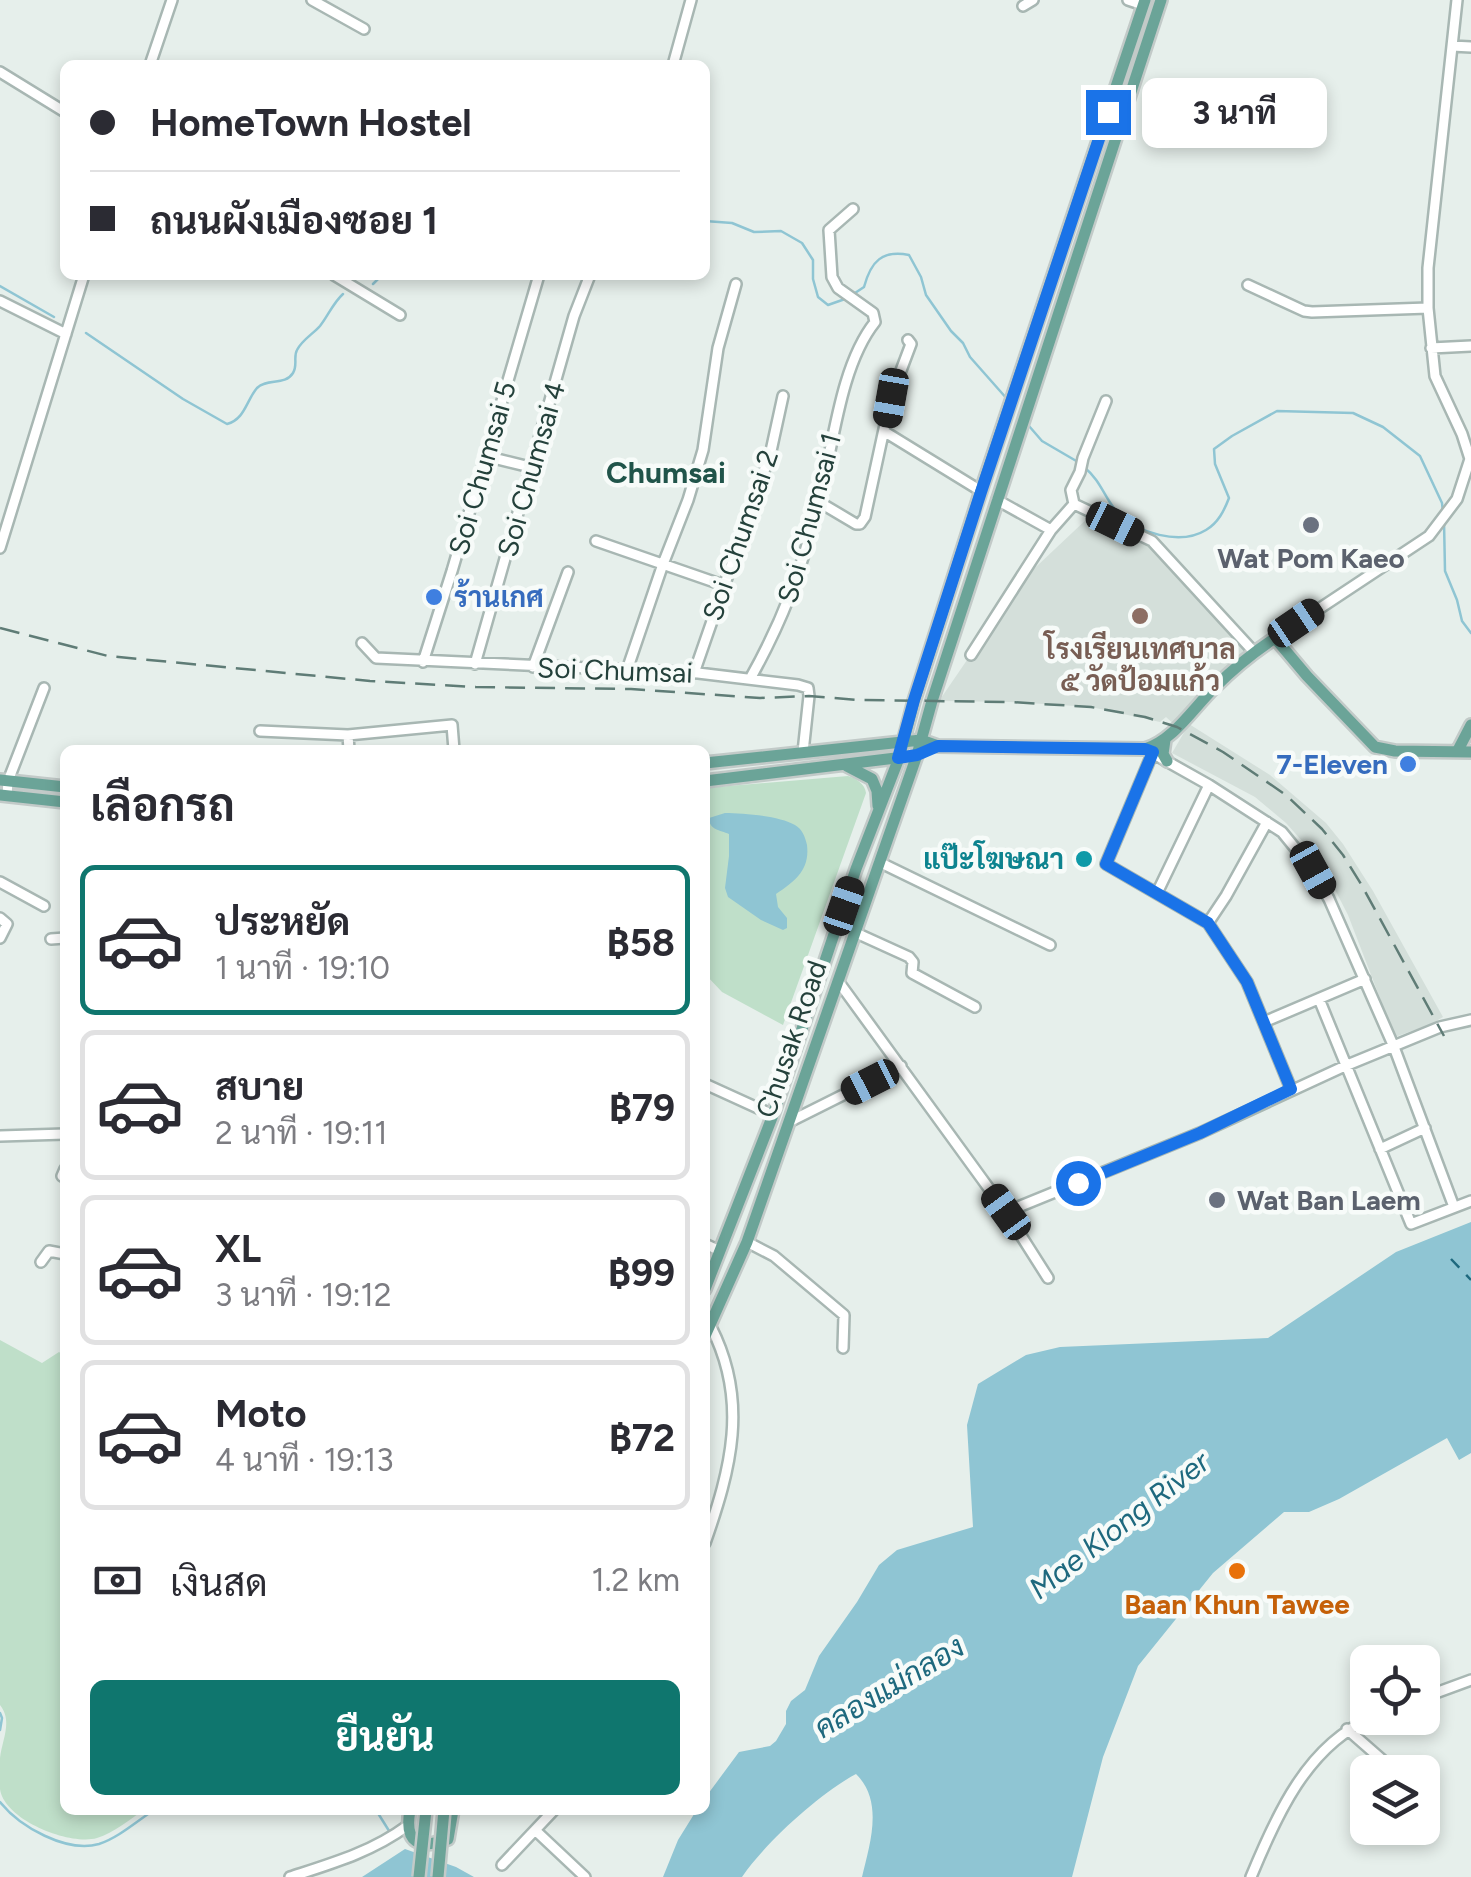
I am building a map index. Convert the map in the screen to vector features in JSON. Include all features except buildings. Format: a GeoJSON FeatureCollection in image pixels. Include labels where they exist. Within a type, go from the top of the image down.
{"type":"FeatureCollection","features":[{"type":"Feature","properties":{"kind":"main road","name":"Chusak Road"},"geometry":{"type":"LineString","coordinates":[[710,1326],[747,1242],[917,755],[1161,0]]}},
{"type":"Feature","properties":{"kind":"main road","name":"Chusak Road"},"geometry":{"type":"LineString","coordinates":[[710,1276],[772,1115],[898,758],[981,492],[1144,3]]}},
{"type":"Feature","properties":{"kind":"main road"},"geometry":{"type":"LineString","coordinates":[[710,762],[921,740],[938,746],[1149,751],[1254,652],[1275,638],[1374,747],[1464,752],[1471,725]]}},
{"type":"Feature","properties":{"kind":"main road"},"geometry":{"type":"LineString","coordinates":[[923,674],[939,680]]}},
{"type":"Feature","properties":{"kind":"main road"},"geometry":{"type":"LineString","coordinates":[[1165,740],[1163,754],[1167,760]]}},
{"type":"Feature","properties":{"kind":"main road"},"geometry":{"type":"LineString","coordinates":[[710,779],[898,758],[938,746]]}},
{"type":"Feature","properties":{"kind":"main road"},"geometry":{"type":"LineString","coordinates":[[843,764],[872,779],[878,810]]}},
{"type":"Feature","properties":{"kind":"main road"},"geometry":{"type":"LineString","coordinates":[[4,780],[60,786]]}},
{"type":"Feature","properties":{"kind":"main road"},"geometry":{"type":"LineString","coordinates":[[4,796],[60,802]]}},
{"type":"Feature","properties":{"kind":"main road"},"geometry":{"type":"LineString","coordinates":[[856,869],[874,876]]}},
{"type":"Feature","properties":{"kind":"main road"},"geometry":{"type":"LineString","coordinates":[[408,1815],[403,1829],[418,1842],[432,1845],[448,1839],[452,1815]]}},
{"type":"Feature","properties":{"kind":"main road"},"geometry":{"type":"LineString","coordinates":[[419,1877],[425,1815]]}},
{"type":"Feature","properties":{"kind":"main road"},"geometry":{"type":"LineString","coordinates":[[438,1877],[444,1815]]}},
{"type":"Feature","properties":{"kind":"street"},"geometry":{"type":"LineString","coordinates":[[152,60],[172,0]]}},
{"type":"Feature","properties":{"kind":"street"},"geometry":{"type":"LineString","coordinates":[[312,0],[364,29]]}},
{"type":"Feature","properties":{"kind":"street"},"geometry":{"type":"LineString","coordinates":[[674,60],[691,0]]}},
{"type":"Feature","properties":{"kind":"street"},"geometry":{"type":"LineString","coordinates":[[1023,6],[1034,0]]}},
{"type":"Feature","properties":{"kind":"street"},"geometry":{"type":"LineString","coordinates":[[1128,0],[1144,3]]}},
{"type":"Feature","properties":{"kind":"street"},"geometry":{"type":"LineString","coordinates":[[1275,638],[1429,536],[1456,500],[1470,459],[1435,376],[1428,308],[1428,268],[1456,0]]}},
{"type":"Feature","properties":{"kind":"street"},"geometry":{"type":"LineString","coordinates":[[1452,46],[1471,47]]}},
{"type":"Feature","properties":{"kind":"street"},"geometry":{"type":"LineString","coordinates":[[0,72],[60,109]]}},
{"type":"Feature","properties":{"kind":"street","name":"Soi Chumsai 1"},"geometry":{"type":"LineString","coordinates":[[750,679],[774,637],[795,586],[819,502],[839,408],[862,338],[875,322],[873,313],[838,288],[832,277],[829,230],[853,209]]}},
{"type":"Feature","properties":{"kind":"street"},"geometry":{"type":"LineString","coordinates":[[0,548],[82,280]]}},
{"type":"Feature","properties":{"kind":"street"},"geometry":{"type":"LineString","coordinates":[[342,280],[400,315]]}},
{"type":"Feature","properties":{"kind":"street","name":"Soi Chumsai 5"},"geometry":{"type":"LineString","coordinates":[[424,662],[538,280]]}},
{"type":"Feature","properties":{"kind":"street","name":"Soi Chumsai 4"},"geometry":{"type":"LineString","coordinates":[[475,664],[574,316],[588,280]]}},
{"type":"Feature","properties":{"kind":"street"},"geometry":{"type":"LineString","coordinates":[[627,670],[703,450],[718,348],[736,284]]}},
{"type":"Feature","properties":{"kind":"street"},"geometry":{"type":"LineString","coordinates":[[1248,285],[1304,311],[1428,308]]}},
{"type":"Feature","properties":{"kind":"street"},"geometry":{"type":"LineString","coordinates":[[0,300],[66,334]]}},
{"type":"Feature","properties":{"kind":"street"},"geometry":{"type":"LineString","coordinates":[[819,502],[856,524],[865,517],[891,398],[911,344],[908,340]]}},
{"type":"Feature","properties":{"kind":"street"},"geometry":{"type":"LineString","coordinates":[[1430,348],[1471,346]]}},
{"type":"Feature","properties":{"kind":"street","name":"Soi Chumsai 2"},"geometry":{"type":"LineString","coordinates":[[694,673],[771,451],[783,396]]}},
{"type":"Feature","properties":{"kind":"street"},"geometry":{"type":"LineString","coordinates":[[1106,401],[1070,490],[1074,504],[1152,541],[1254,652]]}},
{"type":"Feature","properties":{"kind":"street"},"geometry":{"type":"LineString","coordinates":[[885,432],[981,492]]}},
{"type":"Feature","properties":{"kind":"street"},"geometry":{"type":"LineString","coordinates":[[485,456],[530,468]]}},
{"type":"Feature","properties":{"kind":"street"},"geometry":{"type":"LineString","coordinates":[[998,500],[1051,530]]}},
{"type":"Feature","properties":{"kind":"street"},"geometry":{"type":"LineString","coordinates":[[972,655],[1051,530],[1074,504]]}},
{"type":"Feature","properties":{"kind":"street"},"geometry":{"type":"LineString","coordinates":[[596,542],[723,585]]}},
{"type":"Feature","properties":{"kind":"street"},"geometry":{"type":"LineString","coordinates":[[533,667],[568,572]]}},
{"type":"Feature","properties":{"kind":"street","name":"Soi Chumsai"},"geometry":{"type":"LineString","coordinates":[[362,643],[376,658],[694,673],[808,688],[803,752]]}},
{"type":"Feature","properties":{"kind":"street"},"geometry":{"type":"LineString","coordinates":[[4,796],[4,780],[44,688]]}},
{"type":"Feature","properties":{"kind":"street"},"geometry":{"type":"LineString","coordinates":[[260,732],[348,735],[452,725],[454,745]]}},
{"type":"Feature","properties":{"kind":"street"},"geometry":{"type":"LineString","coordinates":[[348,735],[349,745]]}},
{"type":"Feature","properties":{"kind":"street"},"geometry":{"type":"LineString","coordinates":[[1291,1089],[1247,982],[1208,923],[1106,864],[1149,751],[1282,832],[1313,870],[1394,1046],[1454,1207]]}},
{"type":"Feature","properties":{"kind":"street"},"geometry":{"type":"LineString","coordinates":[[1156,893],[1209,785]]}},
{"type":"Feature","properties":{"kind":"street"},"geometry":{"type":"LineString","coordinates":[[1208,923],[1267,822]]}},
{"type":"Feature","properties":{"kind":"street"},"geometry":{"type":"LineString","coordinates":[[879,862],[1050,945]]}},
{"type":"Feature","properties":{"kind":"street"},"geometry":{"type":"LineString","coordinates":[[0,882],[44,906]]}},
{"type":"Feature","properties":{"kind":"street"},"geometry":{"type":"LineString","coordinates":[[0,918],[8,924],[0,938]]}},
{"type":"Feature","properties":{"kind":"street"},"geometry":{"type":"LineString","coordinates":[[854,932],[909,957],[916,976],[975,1007]]}},
{"type":"Feature","properties":{"kind":"street"},"geometry":{"type":"LineString","coordinates":[[51,939],[60,938]]}},
{"type":"Feature","properties":{"kind":"street"},"geometry":{"type":"LineString","coordinates":[[1264,1022],[1365,979]]}},
{"type":"Feature","properties":{"kind":"street"},"geometry":{"type":"LineString","coordinates":[[838,981],[1006,1212],[1048,1278]]}},
{"type":"Feature","properties":{"kind":"street"},"geometry":{"type":"LineString","coordinates":[[1319,1000],[1412,1224],[1471,1201]]}},
{"type":"Feature","properties":{"kind":"street"},"geometry":{"type":"LineString","coordinates":[[1006,1212],[1200,1133],[1345,1066],[1440,1028],[1471,1020]]}},
{"type":"Feature","properties":{"kind":"street"},"geometry":{"type":"LineString","coordinates":[[789,1122],[901,1066]]}},
{"type":"Feature","properties":{"kind":"street"},"geometry":{"type":"LineString","coordinates":[[710,1086],[772,1115]]}},
{"type":"Feature","properties":{"kind":"street"},"geometry":{"type":"LineString","coordinates":[[1380,1149],[1424,1128]]}},
{"type":"Feature","properties":{"kind":"street"},"geometry":{"type":"LineString","coordinates":[[0,1136],[60,1134]]}},
{"type":"Feature","properties":{"kind":"street"},"geometry":{"type":"LineString","coordinates":[[747,1242],[774,1256],[844,1315],[843,1348]]}},
{"type":"Feature","properties":{"kind":"street"},"geometry":{"type":"LineString","coordinates":[[710,1246],[720,1251]]}},
{"type":"Feature","properties":{"kind":"street"},"geometry":{"type":"LineString","coordinates":[[40,1262],[50,1251],[60,1253]]}},
{"type":"Feature","properties":{"kind":"street"},"geometry":{"type":"LineString","coordinates":[[710,1334],[724,1352],[734,1401],[732,1451],[710,1530]]}},
{"type":"Feature","properties":{"kind":"street"},"geometry":{"type":"LineString","coordinates":[[1440,1691],[1471,1680]]}},
{"type":"Feature","properties":{"kind":"street"},"geometry":{"type":"LineString","coordinates":[[1251,1877],[1299,1782],[1327,1745],[1350,1729]]}},
{"type":"Feature","properties":{"kind":"street"},"geometry":{"type":"LineString","coordinates":[[1347,1730],[1376,1755]]}},
{"type":"Feature","properties":{"kind":"street"},"geometry":{"type":"LineString","coordinates":[[502,1865],[549,1815]]}},
{"type":"Feature","properties":{"kind":"street"},"geometry":{"type":"LineString","coordinates":[[290,1877],[339,1861],[403,1829]]}},
{"type":"Feature","properties":{"kind":"street"},"geometry":{"type":"LineString","coordinates":[[535,1830],[586,1877]]}},
{"type":"Feature","properties":{"kind":"shaded area","name":"โรงเรียนเทศบาล ๕ วัดป้อมแก้ว"},"geometry":{"type":"Polygon","coordinates":[[[1090,516],[1152,541],[1254,652],[1177,727],[1166,717],[1160,722],[1091,707],[939,701],[1021,581],[1090,516]]]}},
{"type":"Feature","properties":{"kind":"shaded area"},"geometry":{"type":"Polygon","coordinates":[[[1189,724],[1270,775],[1326,823],[1373,891],[1443,1017],[1395,1037],[1348,915],[1311,851],[1255,797],[1172,753],[1189,724]]]}},
{"type":"Feature","properties":{"kind":"green space"},"geometry":{"type":"Polygon","coordinates":[[[848,776],[860,782],[866,793],[783,1025],[722,992],[710,979],[710,788],[848,776]]]}},
{"type":"Feature","properties":{"kind":"green space"},"geometry":{"type":"Polygon","coordinates":[[[0,1340],[42,1363],[60,1353],[60,1815],[137,1815],[97,1838],[85,1839],[55,1834],[13,1811],[0,1789],[6,1724],[0,1705],[0,1340]]]}},
{"type":"Feature","properties":{"kind":"water"},"geometry":{"type":"Polygon","coordinates":[[[725,813],[751,814],[780,819],[803,833],[807,845],[804,868],[776,894],[778,907],[787,918],[787,928],[783,930],[761,920],[728,897],[725,888],[729,834],[713,827],[710,818],[725,813]]]}},
{"type":"Feature","properties":{"kind":"water"},"geometry":{"type":"Polygon","coordinates":[[[1471,1222],[1471,1453],[1459,1460],[1447,1438],[1339,1499],[1309,1512],[1284,1512],[1213,1573],[1138,1666],[1103,1757],[1072,1877],[862,1877],[873,1823],[870,1797],[856,1774],[794,1820],[742,1877],[663,1877],[694,1815],[710,1815],[710,1791],[739,1752],[770,1746],[776,1741],[786,1724],[791,1701],[805,1690],[819,1656],[879,1565],[897,1550],[973,1527],[967,1425],[978,1384],[1026,1355],[1060,1347],[1268,1338],[1396,1252],[1471,1222]]]}},
{"type":"Feature","properties":{"kind":"water"},"geometry":{"type":"Polygon","coordinates":[[[405,1849],[456,1867],[474,1877],[362,1877],[405,1849]]]}},
{"type":"Feature","properties":{"kind":"waterway"},"geometry":{"type":"LineString","coordinates":[[710,221],[732,223],[754,232],[781,231],[802,243],[813,260],[818,297],[828,305],[845,299]]}},
{"type":"Feature","properties":{"kind":"waterway"},"geometry":{"type":"LineString","coordinates":[[852,295],[864,287],[879,259],[892,254],[909,255],[926,295],[970,357],[1008,400]]}},
{"type":"Feature","properties":{"kind":"waterway"},"geometry":{"type":"LineString","coordinates":[[373,284],[377,280]]}},
{"type":"Feature","properties":{"kind":"waterway"},"geometry":{"type":"LineString","coordinates":[[0,286],[54,317]]}},
{"type":"Feature","properties":{"kind":"waterway"},"geometry":{"type":"LineString","coordinates":[[86,333],[227,424],[242,414],[257,388],[290,377],[299,346],[320,326],[343,294]]}},
{"type":"Feature","properties":{"kind":"waterway"},"geometry":{"type":"LineString","coordinates":[[1084,467],[1117,512],[1136,526],[1172,537],[1196,535],[1214,524],[1229,498],[1215,464],[1214,449],[1277,411],[1353,413],[1383,427],[1420,456],[1443,513]]}},
{"type":"Feature","properties":{"kind":"waterway"},"geometry":{"type":"LineString","coordinates":[[1029,426],[1042,441],[1078,462]]}},
{"type":"Feature","properties":{"kind":"waterway"},"geometry":{"type":"LineString","coordinates":[[1444,521],[1445,571],[1462,621],[1471,633]]}},
{"type":"Feature","properties":{"kind":"waterway"},"geometry":{"type":"LineString","coordinates":[[0,1713],[0,1730]]}},
{"type":"Feature","properties":{"kind":"waterway"},"geometry":{"type":"LineString","coordinates":[[0,1802],[31,1829],[72,1845],[99,1844],[147,1815]]}},
{"type":"Feature","properties":{"kind":"waterway"},"geometry":{"type":"LineString","coordinates":[[379,1815],[391,1834]]}},
{"type":"Feature","properties":{"kind":"ferry route"},"geometry":{"type":"LineString","coordinates":[[1451,1259],[1471,1280]]}},
{"type":"Feature","properties":{"kind":"railway"},"geometry":{"type":"LineString","coordinates":[[0,628],[108,656],[370,681],[631,689],[760,698],[1010,702],[1091,707],[1145,717],[1177,727],[1223,752],[1286,795],[1322,829],[1361,884],[1444,1036]]}},
{"type":"Feature","properties":{"kind":"place","name":"Wat Pom Kaeo"},"geometry":{"type":"Point","coordinates":[1311,525]}},
{"type":"Feature","properties":{"kind":"place","name":"ร้านเกศ"},"geometry":{"type":"Point","coordinates":[434,597]}},
{"type":"Feature","properties":{"kind":"place","name":"โรงเรียนเทศบาล ๕ วัดป้อมแก้ว"},"geometry":{"type":"Point","coordinates":[1140,616]}},
{"type":"Feature","properties":{"kind":"place","name":"7-Eleven"},"geometry":{"type":"Point","coordinates":[1408,764]}},
{"type":"Feature","properties":{"kind":"place","name":"แป๊ะโฆษณา"},"geometry":{"type":"Point","coordinates":[1084,859]}},
{"type":"Feature","properties":{"kind":"place","name":"Wat Ban Laem"},"geometry":{"type":"Point","coordinates":[1217,1200]}},
{"type":"Feature","properties":{"kind":"place","name":"Baan Khun Tawee"},"geometry":{"type":"Point","coordinates":[1237,1571]}},
{"type":"Feature","properties":{"kind":"district","name":"Chumsai"},"geometry":{"type":"Point","coordinates":[666,472]}},
{"type":"Feature","properties":{"kind":"route"},"geometry":{"type":"LineString","coordinates":[[1078,1183],[1200,1133],[1291,1089],[1247,982],[1208,923],[1106,864],[1153,752],[938,746],[898,758],[981,492],[1108,112]]}},
{"type":"Feature","properties":{"kind":"water label","name":"Mae Klong River"},"geometry":{"type":"Point","coordinates":[1119,1525]}},
{"type":"Feature","properties":{"kind":"water label","name":"คลองแม่กลอง"},"geometry":{"type":"Point","coordinates":[889,1687]}}]}
